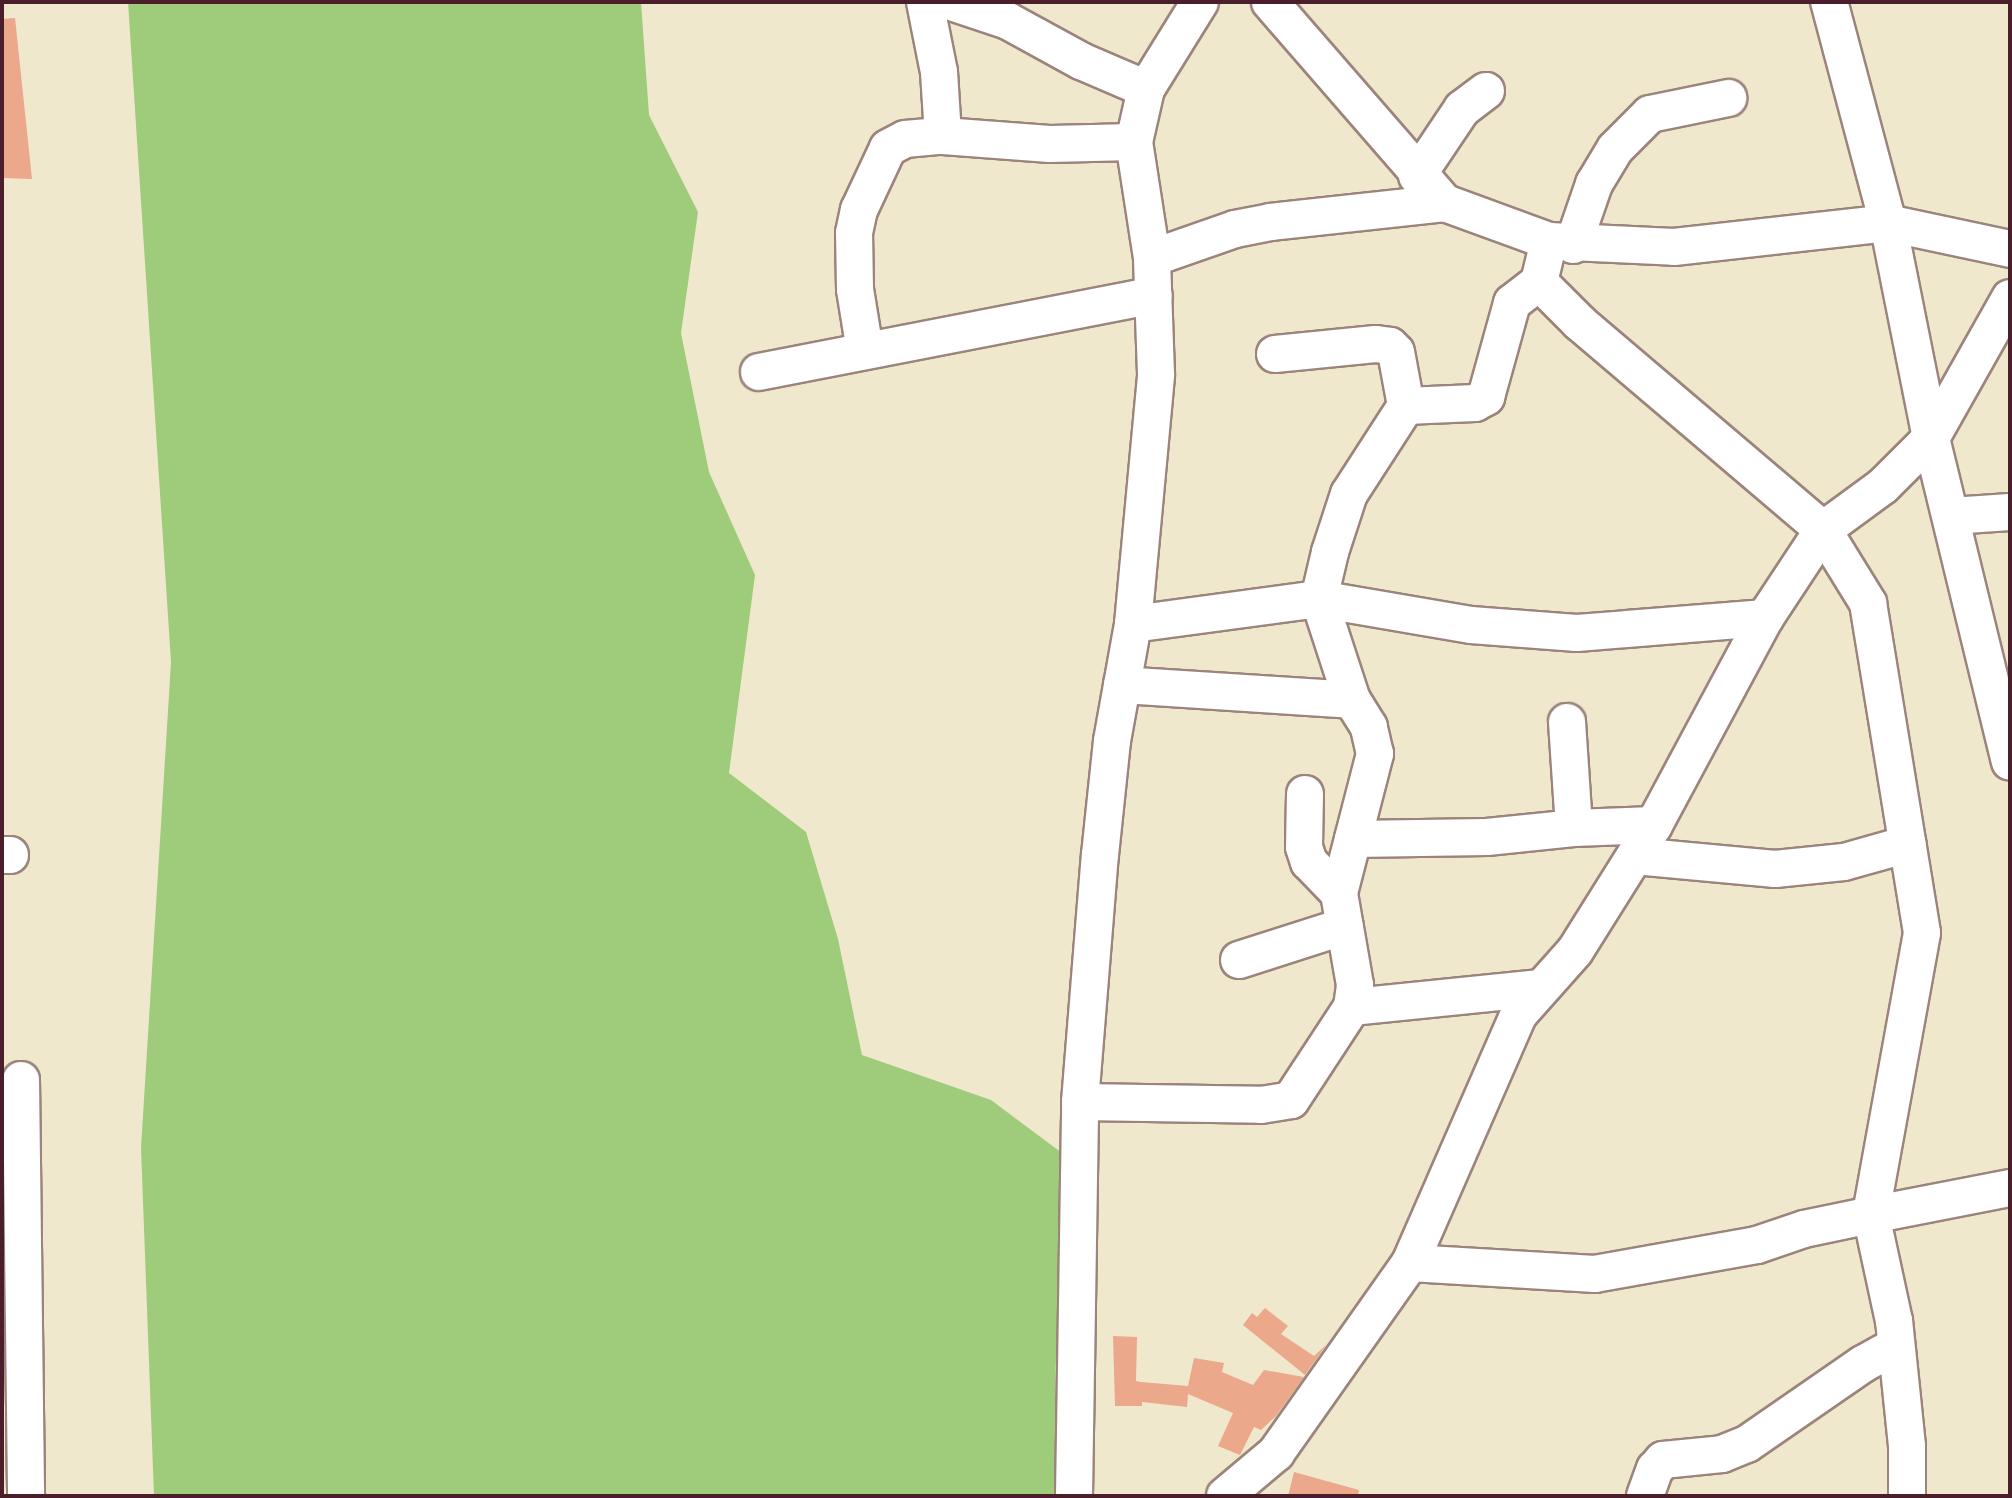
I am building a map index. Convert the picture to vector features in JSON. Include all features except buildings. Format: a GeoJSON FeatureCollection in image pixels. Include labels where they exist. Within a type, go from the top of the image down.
{"type":"FeatureCollection","features":[{"type":"Feature","properties":{"kind":"street"},"geometry":{"type":"LineString","coordinates":[[925,2],[939,72],[943,136]]}},
{"type":"Feature","properties":{"kind":"street"},"geometry":{"type":"LineString","coordinates":[[951,2],[1008,21],[1081,61],[1146,89]]}},
{"type":"Feature","properties":{"kind":"street"},"geometry":{"type":"LineString","coordinates":[[1074,1496],[1080,1102],[1100,855],[1112,741],[1133,624],[1156,374],[1152,258],[1134,142],[1146,89],[1200,2]]}},
{"type":"Feature","properties":{"kind":"street"},"geometry":{"type":"LineString","coordinates":[[1270,2],[1417,176],[1445,203],[1561,243],[1674,247],[1888,223],[2010,249]]}},
{"type":"Feature","properties":{"kind":"street"},"geometry":{"type":"LineString","coordinates":[[1829,2],[1888,223],[1931,438],[2010,762]]}},
{"type":"Feature","properties":{"kind":"street"},"geometry":{"type":"LineString","coordinates":[[1417,176],[1462,109],[1486,91]]}},
{"type":"Feature","properties":{"kind":"street"},"geometry":{"type":"LineString","coordinates":[[1406,406],[1475,403],[1486,397],[1512,303],[1539,282],[1615,149],[1650,114],[1728,98]]}},
{"type":"Feature","properties":{"kind":"street"},"geometry":{"type":"LineString","coordinates":[[865,351],[853,262],[859,210],[888,148],[905,139],[943,136],[1050,144],[1134,142]]}},
{"type":"Feature","properties":{"kind":"street"},"geometry":{"type":"LineString","coordinates":[[1152,258],[1235,229],[1270,222],[1445,203]]}},
{"type":"Feature","properties":{"kind":"street"},"geometry":{"type":"LineString","coordinates":[[1539,282],[1580,323],[1823,530],[1868,603],[1922,933],[1871,1215],[1894,1321],[1907,1446],[1907,1496]]}},
{"type":"Feature","properties":{"kind":"street"},"geometry":{"type":"LineString","coordinates":[[759,372],[1154,295]]}},
{"type":"Feature","properties":{"kind":"street"},"geometry":{"type":"LineString","coordinates":[[1225,1496],[1276,1453],[1410,1263],[1519,1014],[1575,951],[1635,856],[1765,618],[1823,530],[1849,514],[1883,486],[1931,438],[2010,298]]}},
{"type":"Feature","properties":{"kind":"street"},"geometry":{"type":"LineString","coordinates":[[1080,1102],[1261,1105],[1291,1100],[1352,1007],[1355,985],[1342,910],[1353,839],[1375,754],[1369,727],[1352,700],[1319,599],[1349,494],[1406,406],[1396,352],[1390,346],[1376,344],[1275,354]]}},
{"type":"Feature","properties":{"kind":"street"},"geometry":{"type":"LineString","coordinates":[[1951,516],[2010,512]]}},
{"type":"Feature","properties":{"kind":"street"},"geometry":{"type":"LineString","coordinates":[[1133,624],[1319,599],[1471,625],[1577,633],[1765,618]]}},
{"type":"Feature","properties":{"kind":"street"},"geometry":{"type":"LineString","coordinates":[[1122,685],[1352,700]]}},
{"type":"Feature","properties":{"kind":"street"},"geometry":{"type":"LineString","coordinates":[[1567,722],[1574,828]]}},
{"type":"Feature","properties":{"kind":"street"},"geometry":{"type":"LineString","coordinates":[[1305,794],[1304,847],[1309,862],[1342,910]]}},
{"type":"Feature","properties":{"kind":"street"},"geometry":{"type":"LineString","coordinates":[[1353,839],[1487,837],[1574,828],[1654,825]]}},
{"type":"Feature","properties":{"kind":"street"},"geometry":{"type":"LineString","coordinates":[[1635,856],[1775,869],[1844,862],[1908,844]]}},
{"type":"Feature","properties":{"kind":"street"},"geometry":{"type":"LineString","coordinates":[[1239,960],[1342,910]]}},
{"type":"Feature","properties":{"kind":"street"},"geometry":{"type":"LineString","coordinates":[[1352,1007],[1540,988]]}},
{"type":"Feature","properties":{"kind":"street"},"geometry":{"type":"LineString","coordinates":[[21,1080],[26,1496]]}},
{"type":"Feature","properties":{"kind":"street"},"geometry":{"type":"LineString","coordinates":[[1410,1263],[1595,1274],[1757,1245],[1804,1229],[2010,1188]]}},
{"type":"Feature","properties":{"kind":"street"},"geometry":{"type":"LineString","coordinates":[[1645,1496],[1655,1469],[1663,1460],[1722,1454],[1747,1444],[1850,1372],[1895,1346]]}},
{"type":"Feature","properties":{"kind":"green space"},"geometry":{"type":"Polygon","coordinates":[[[128,2],[641,2],[649,115],[698,212],[681,333],[709,472],[755,575],[729,773],[806,832],[838,939],[862,1055],[991,1100],[1062,1153],[1055,1392],[1062,1496],[154,1496],[141,1148],[171,662],[128,2]]]}}]}
